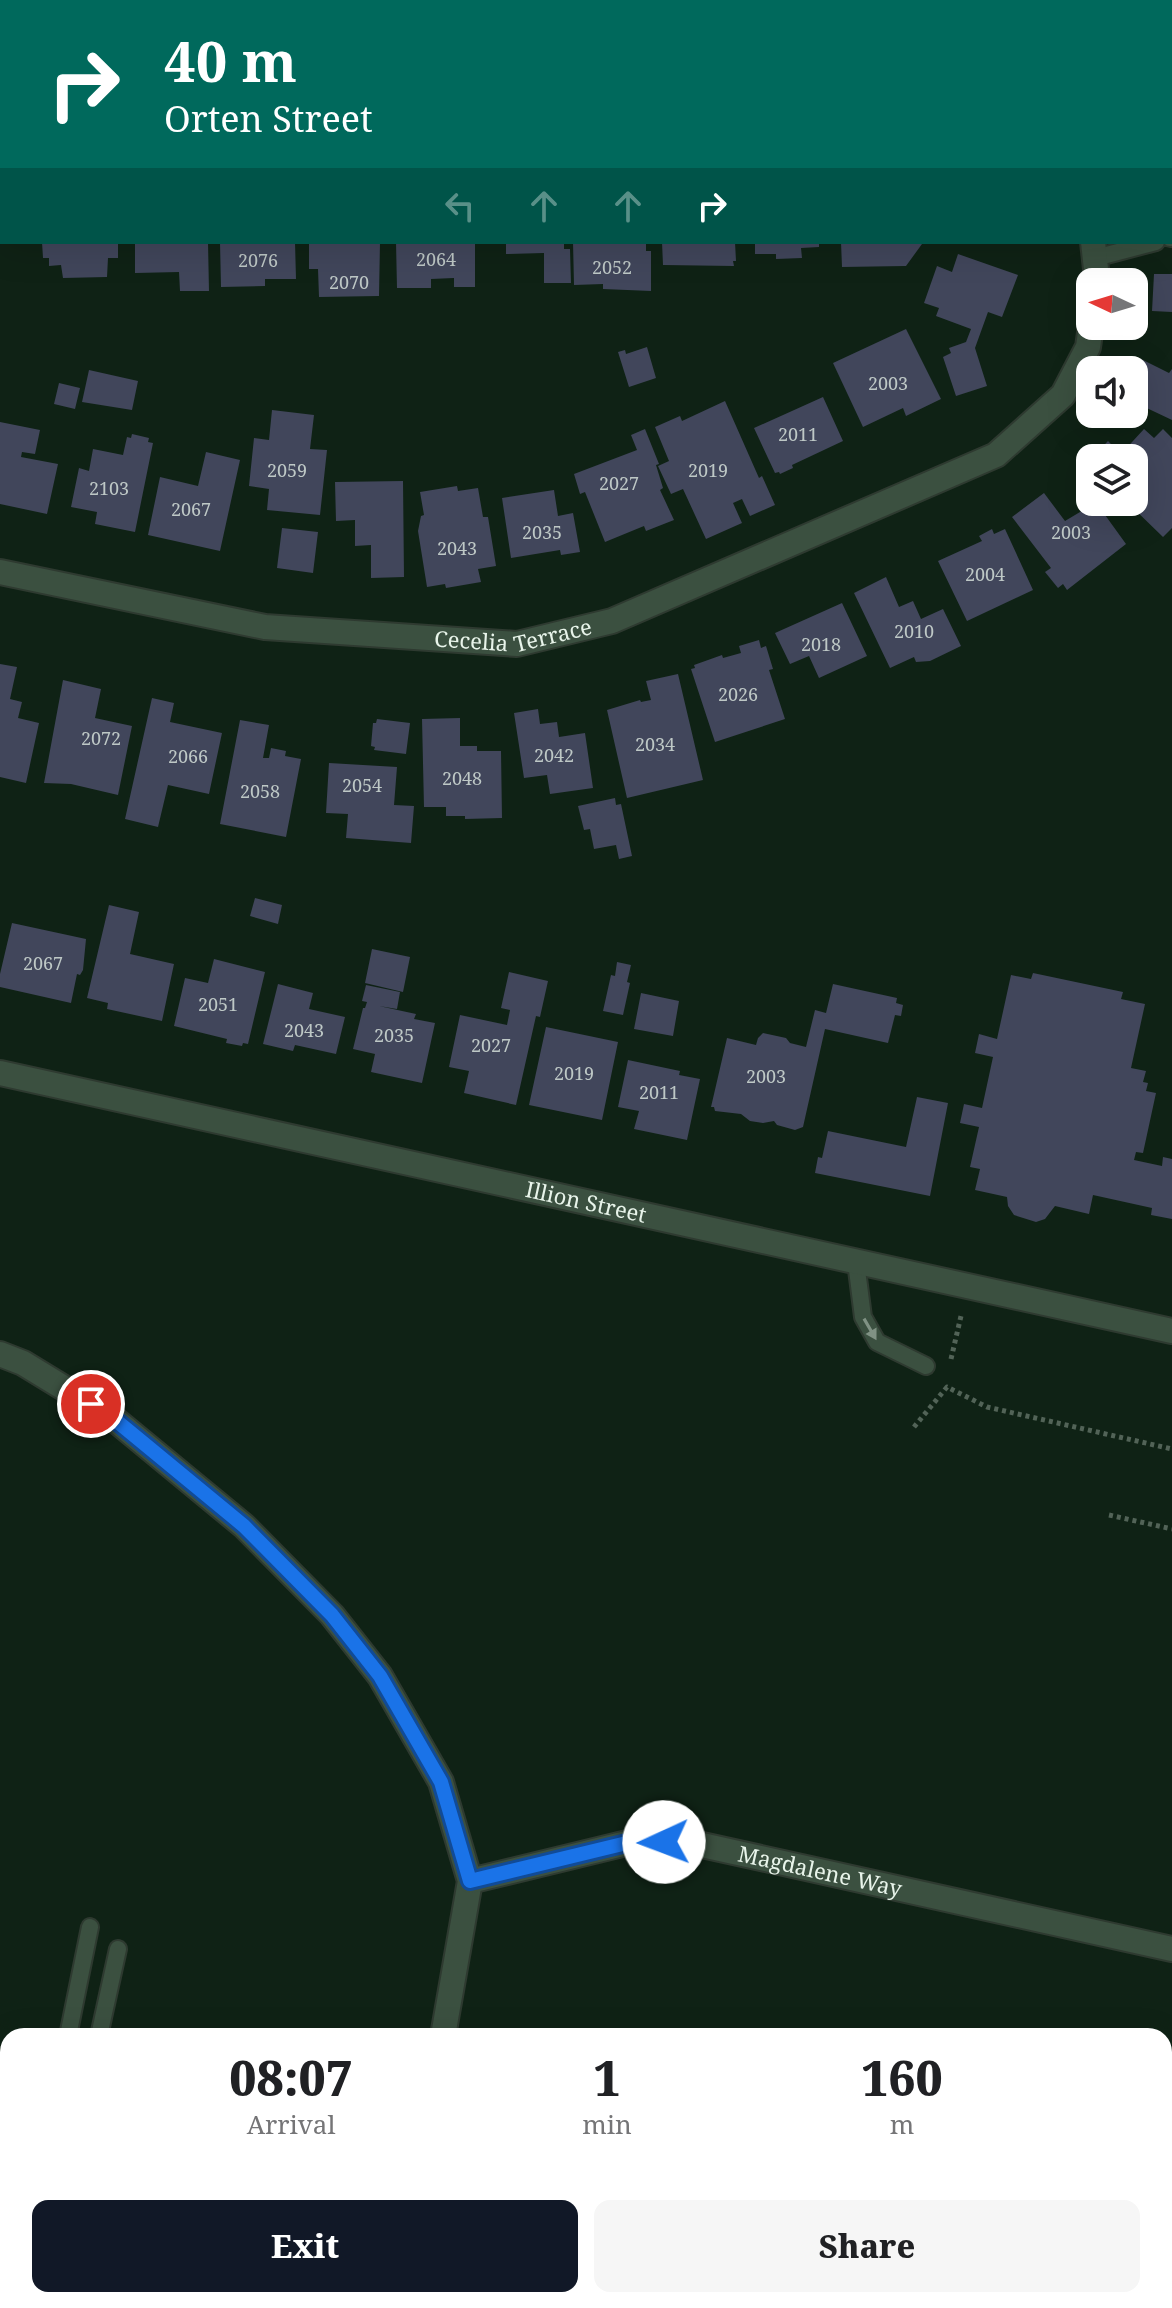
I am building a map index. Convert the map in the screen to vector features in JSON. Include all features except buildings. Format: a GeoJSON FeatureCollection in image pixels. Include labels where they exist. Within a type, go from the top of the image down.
{"type":"FeatureCollection","features":[{"type":"Feature","properties":{"kind":"street","name":"Cecelia Terrace"},"geometry":{"type":"LineString","coordinates":[[0,572],[265,627],[517,644],[612,621],[996,455],[1063,395],[1089,340]]}},
{"type":"Feature","properties":{"kind":"street","name":"Illion Street"},"geometry":{"type":"LineString","coordinates":[[0,1073],[1172,1331]]}},
{"type":"Feature","properties":{"kind":"street"},"geometry":{"type":"LineString","coordinates":[[0,1354],[23,1363],[113,1418],[244,1526],[332,1615],[380,1676],[441,1782],[470,1881],[444,2028]]}},
{"type":"Feature","properties":{"kind":"street","name":"Magdalene Way"},"geometry":{"type":"LineString","coordinates":[[470,1881],[635,1841],[693,1843],[1172,1949]]}},
{"type":"Feature","properties":{"kind":"lane"},"geometry":{"type":"LineString","coordinates":[[1094,261],[1149,244]]}},
{"type":"Feature","properties":{"kind":"lane"},"geometry":{"type":"LineString","coordinates":[[856,1262],[863,1317],[877,1342],[926,1366]]}},
{"type":"Feature","properties":{"kind":"lane"},"geometry":{"type":"LineString","coordinates":[[70,2028],[90,1927]]}},
{"type":"Feature","properties":{"kind":"lane"},"geometry":{"type":"LineString","coordinates":[[101,2028],[118,1949]]}},
{"type":"Feature","properties":{"kind":"path"},"geometry":{"type":"LineString","coordinates":[[950,1365],[961,1316]]}},
{"type":"Feature","properties":{"kind":"path"},"geometry":{"type":"LineString","coordinates":[[914,1427],[947,1387],[948,1376]]}},
{"type":"Feature","properties":{"kind":"path"},"geometry":{"type":"LineString","coordinates":[[947,1387],[987,1407],[1172,1449]]}},
{"type":"Feature","properties":{"kind":"path"},"geometry":{"type":"LineString","coordinates":[[1109,1515],[1172,1529]]}},
{"type":"Feature","properties":{"kind":"route"},"geometry":{"type":"LineString","coordinates":[[91,1404],[113,1418],[244,1526],[332,1615],[380,1676],[441,1782],[470,1881],[635,1841],[664,1842]]}}]}
